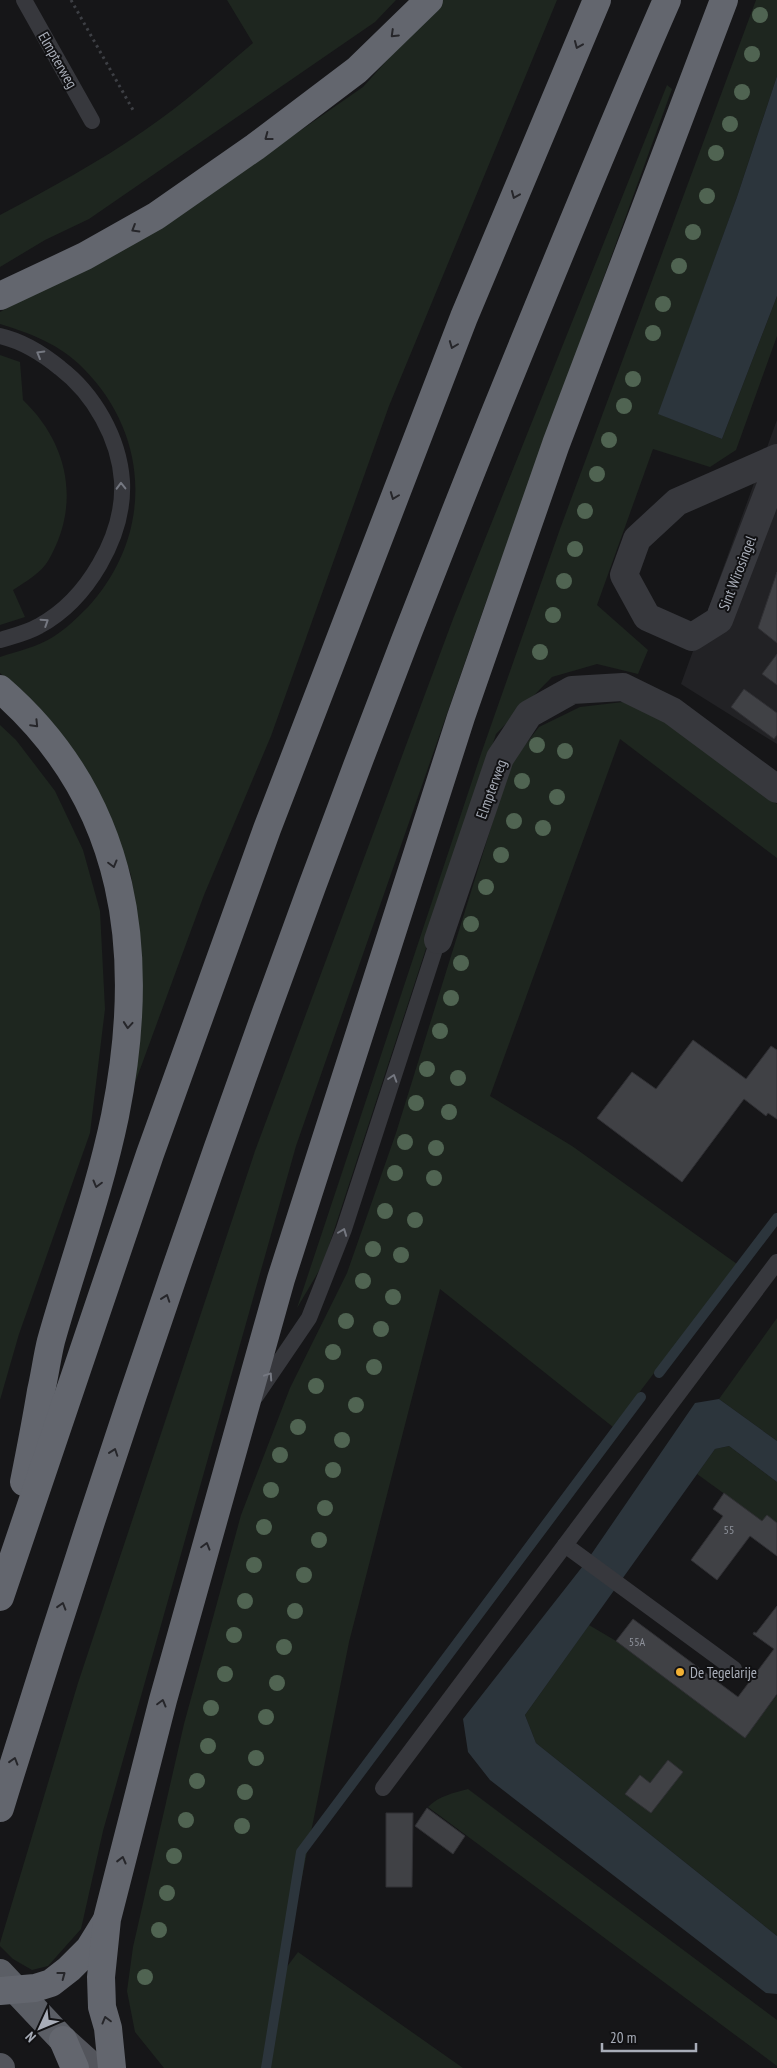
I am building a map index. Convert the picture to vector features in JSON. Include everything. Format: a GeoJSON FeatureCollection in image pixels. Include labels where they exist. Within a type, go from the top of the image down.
{"type":"FeatureCollection","features":[{"type":"Feature","properties":{"kind":"highway"},"geometry":{"type":"LineString","coordinates":[[0,296],[85,256],[156,216],[255,147],[357,70],[429,0]]}},
{"type":"Feature","properties":{"kind":"highway"},"geometry":{"type":"LineString","coordinates":[[2,1590],[150,1154],[267,829],[464,317],[597,0]]}},
{"type":"Feature","properties":{"kind":"highway"},"geometry":{"type":"LineString","coordinates":[[0,1808],[65,1598],[206,1178],[322,855],[443,544],[530,328],[667,0]]}},
{"type":"Feature","properties":{"kind":"highway"},"geometry":{"type":"LineString","coordinates":[[112,2068],[108,2028],[102,2006],[101,1977],[107,1920],[163,1700],[281,1279],[461,717],[556,444],[724,0]]}},
{"type":"Feature","properties":{"kind":"highway"},"geometry":{"type":"LineString","coordinates":[[0,689],[40,728],[53,744],[79,783],[98,822],[110,853],[127,926],[130,983],[129,1020],[124,1063],[114,1119],[96,1191],[50,1343],[2,1590]]}},
{"type":"Feature","properties":{"kind":"highway"},"geometry":{"type":"LineString","coordinates":[[6,1985],[51,1983],[70,1969],[89,1949],[107,1920]]}},
{"type":"Feature","properties":{"kind":"highway"},"geometry":{"type":"LineString","coordinates":[[6,1985],[63,2040],[76,2068]]}},
{"type":"Feature","properties":{"kind":"main road"},"geometry":{"type":"LineString","coordinates":[[63,2040],[94,2068]]}},
{"type":"Feature","properties":{"kind":"street","name":"Sint Wirosingel"},"geometry":{"type":"LineString","coordinates":[[777,458],[678,502],[637,539],[624,575],[647,617],[692,637],[719,620],[777,469]]}},
{"type":"Feature","properties":{"kind":"street","name":"Elmpterweg"},"geometry":{"type":"LineString","coordinates":[[438,940],[500,758],[528,714],[572,690],[623,687],[672,710],[777,789]]}},
{"type":"Feature","properties":{"kind":"lane","name":"Elmpterweg"},"geometry":{"type":"LineString","coordinates":[[24,0],[92,121]]}},
{"type":"Feature","properties":{"kind":"lane"},"geometry":{"type":"LineString","coordinates":[[0,336],[26,346],[44,356],[78,383],[98,412],[115,446],[122,482],[116,525],[100,564],[92,578],[77,597],[56,615],[25,632],[0,640]]}},
{"type":"Feature","properties":{"kind":"lane"},"geometry":{"type":"LineString","coordinates":[[242,1416],[309,1318],[344,1229],[438,940]]}},
{"type":"Feature","properties":{"kind":"lane"},"geometry":{"type":"LineString","coordinates":[[383,1788],[777,1262]]}},
{"type":"Feature","properties":{"kind":"lane"},"geometry":{"type":"LineString","coordinates":[[565,1545],[734,1669]]}},
{"type":"Feature","properties":{"kind":"path"},"geometry":{"type":"LineString","coordinates":[[70,0],[133,110]]}},
{"type":"Feature","properties":{"kind":"shaded area"},"geometry":{"type":"Polygon","coordinates":[[[227,0],[396,0],[375,22],[89,219],[45,240],[0,267],[0,215],[128,142],[187,99],[253,43],[227,0]]]}},
{"type":"Feature","properties":{"kind":"shaded area"},"geometry":{"type":"Polygon","coordinates":[[[441,0],[557,0],[389,406],[271,736],[204,895],[128,1102],[137,919],[131,875],[110,815],[81,761],[52,722],[0,673],[0,657],[34,646],[58,634],[88,607],[109,579],[124,549],[133,518],[135,486],[132,455],[122,424],[105,395],[83,368],[55,346],[23,331],[0,324],[0,312],[189,208],[363,87],[441,0]]]}},
{"type":"Feature","properties":{"kind":"shaded area"},"geometry":{"type":"Polygon","coordinates":[[[756,0],[777,0],[777,76],[737,197],[659,414],[722,439],[777,296],[777,336],[736,450],[710,467],[653,449],[597,605],[648,650],[638,674],[597,664],[552,677],[496,734],[323,1264],[297,1308],[482,751],[560,529],[756,0]]]}},
{"type":"Feature","properties":{"kind":"shaded area"},"geometry":{"type":"Polygon","coordinates":[[[777,76],[777,296],[722,439],[658,414],[737,197],[777,76]]]}},
{"type":"Feature","properties":{"kind":"shaded area"},"geometry":{"type":"Polygon","coordinates":[[[667,85],[672,89],[486,602],[296,1146],[103,1831],[81,1929],[48,1966],[32,1970],[13,1959],[0,1946],[0,1943],[78,1683],[255,1151],[453,619],[667,85]]]}},
{"type":"Feature","properties":{"kind":"shaded area"},"geometry":{"type":"Polygon","coordinates":[[[0,355],[20,362],[23,400],[39,417],[51,436],[60,456],[65,476],[67,497],[58,540],[48,561],[37,573],[13,590],[25,617],[0,625],[0,355]]]}},
{"type":"Feature","properties":{"kind":"shaded area"},"geometry":{"type":"Polygon","coordinates":[[[777,420],[777,744],[681,684],[777,420]]]}},
{"type":"Feature","properties":{"kind":"shaded area"},"geometry":{"type":"Polygon","coordinates":[[[623,702],[666,720],[777,804],[777,858],[620,739],[490,1096],[572,1146],[737,1264],[613,1427],[440,1289],[349,1642],[283,1972],[298,1952],[463,2068],[164,2068],[135,2032],[127,1991],[133,1947],[184,1724],[241,1515],[290,1388],[347,1273],[396,1133],[511,763],[539,727],[580,707],[623,702]]]}},
{"type":"Feature","properties":{"kind":"shaded area"},"geometry":{"type":"Polygon","coordinates":[[[0,725],[16,740],[55,791],[83,850],[100,911],[105,1009],[90,1133],[19,1334],[0,1400],[0,725]]]}},
{"type":"Feature","properties":{"kind":"shaded area"},"geometry":{"type":"Polygon","coordinates":[[[777,1318],[777,1441],[719,1399],[777,1318]]]}},
{"type":"Feature","properties":{"kind":"shaded area"},"geometry":{"type":"Polygon","coordinates":[[[719,1399],[777,1441],[777,1482],[729,1446],[715,1449],[525,1715],[536,1743],[777,1936],[777,1994],[766,1993],[490,1780],[468,1752],[463,1719],[586,1562],[695,1403],[719,1399]]]}},
{"type":"Feature","properties":{"kind":"shaded area"},"geometry":{"type":"Polygon","coordinates":[[[729,1446],[777,1482],[777,1523],[762,1521],[697,1474],[715,1449],[729,1446]]]}},
{"type":"Feature","properties":{"kind":"shaded area"},"geometry":{"type":"Polygon","coordinates":[[[589,1625],[616,1641],[745,1737],[777,1695],[777,1936],[536,1743],[525,1715],[589,1625]]]}},
{"type":"Feature","properties":{"kind":"shaded area"},"geometry":{"type":"Polygon","coordinates":[[[468,1789],[777,2020],[777,2066],[428,1807],[442,1798],[468,1789]]]}},
{"type":"Feature","properties":{"kind":"building"},"geometry":{"type":"Polygon","coordinates":[[[777,572],[777,643],[758,628],[777,572]]]}},
{"type":"Feature","properties":{"kind":"building"},"geometry":{"type":"Polygon","coordinates":[[[777,654],[777,685],[762,674],[777,654]]]}},
{"type":"Feature","properties":{"kind":"building"},"geometry":{"type":"Polygon","coordinates":[[[744,689],[777,713],[777,735],[774,739],[731,707],[744,689]]]}},
{"type":"Feature","properties":{"kind":"building"},"geometry":{"type":"Polygon","coordinates":[[[693,1040],[746,1079],[771,1046],[777,1050],[777,1119],[768,1113],[766,1116],[744,1099],[682,1182],[597,1118],[632,1072],[656,1089],[693,1040]]]}},
{"type":"Feature","properties":{"kind":"building"},"geometry":{"type":"Polygon","coordinates":[[[724,1493],[762,1521],[767,1515],[777,1523],[777,1556],[750,1536],[717,1580],[691,1560],[723,1516],[713,1509],[724,1493]]]}},
{"type":"Feature","properties":{"kind":"building","name":"De Tegelarije"},"geometry":{"type":"Polygon","coordinates":[[[777,1606],[777,1694],[745,1738],[616,1641],[633,1619],[738,1697],[774,1649],[753,1634],[754,1632],[756,1633],[777,1606]]]}},
{"type":"Feature","properties":{"kind":"building"},"geometry":{"type":"Polygon","coordinates":[[[668,1760],[683,1772],[651,1813],[625,1794],[640,1775],[650,1783],[668,1760]]]}},
{"type":"Feature","properties":{"kind":"building"},"geometry":{"type":"Polygon","coordinates":[[[427,1808],[465,1836],[453,1854],[415,1826],[427,1808]]]}},
{"type":"Feature","properties":{"kind":"building"},"geometry":{"type":"Polygon","coordinates":[[[386,1813],[413,1813],[412,1887],[386,1887],[386,1813]]]}},
{"type":"Feature","properties":{"kind":"waterway"},"geometry":{"type":"LineString","coordinates":[[659,1373],[777,1218]]}},
{"type":"Feature","properties":{"kind":"waterway"},"geometry":{"type":"LineString","coordinates":[[266,2068],[301,1852],[641,1397]]}},
{"type":"Feature","properties":{"kind":"place","name":"De Tegelarije"},"geometry":{"type":"Point","coordinates":[680,1672]}}]}
